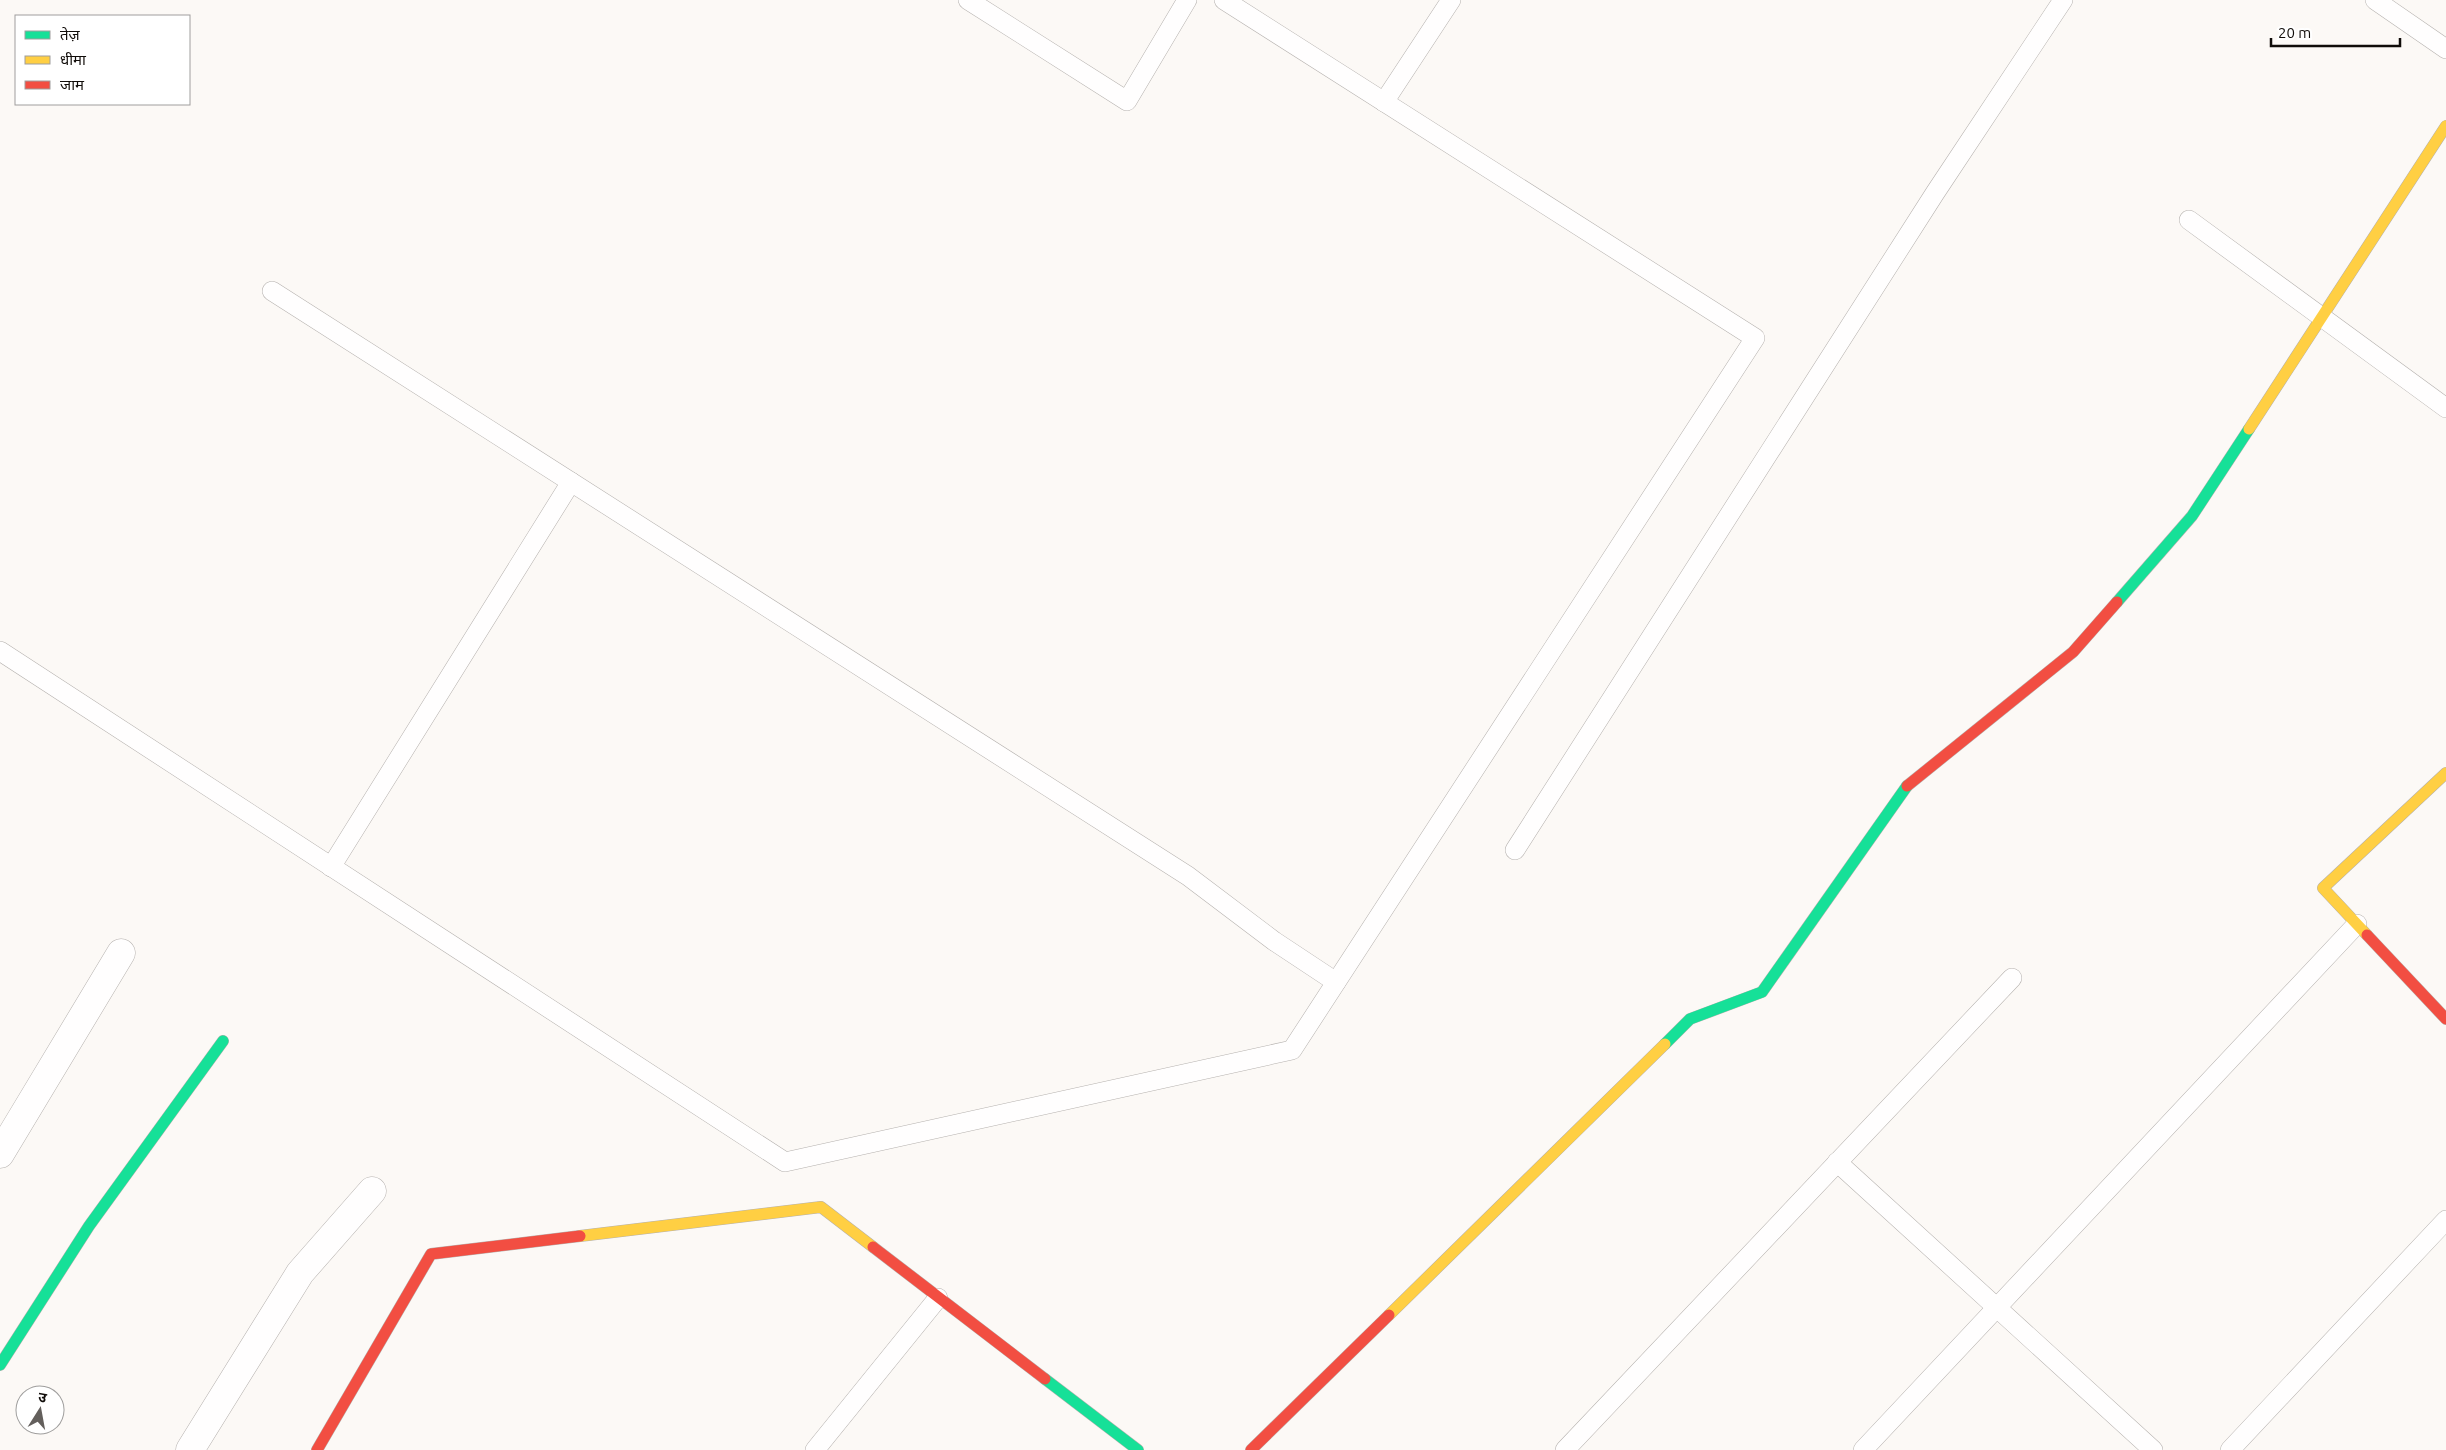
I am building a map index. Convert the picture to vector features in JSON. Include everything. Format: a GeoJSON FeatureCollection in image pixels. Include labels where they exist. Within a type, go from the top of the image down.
{"type":"FeatureCollection","features":[{"type":"Feature","properties":{"kind":"street"},"geometry":{"type":"LineString","coordinates":[[1251,1450],[1690,1019],[1762,992],[1904,789],[2074,652],[2192,516],[2446,126]]}},
{"type":"Feature","properties":{"kind":"street"},"geometry":{"type":"LineString","coordinates":[[2446,772],[2323,888],[2446,1019]]}},
{"type":"Feature","properties":{"kind":"street"},"geometry":{"type":"LineString","coordinates":[[0,1154],[122,954]]}},
{"type":"Feature","properties":{"kind":"street"},"geometry":{"type":"LineString","coordinates":[[0,1365],[89,1226],[223,1041]]}},
{"type":"Feature","properties":{"kind":"street"},"geometry":{"type":"LineString","coordinates":[[190,1450],[300,1273],[372,1191]]}},
{"type":"Feature","properties":{"kind":"street"},"geometry":{"type":"LineString","coordinates":[[317,1450],[430,1254],[821,1207],[1138,1450]]}},
{"type":"Feature","properties":{"kind":"lane"},"geometry":{"type":"LineString","coordinates":[[968,0],[1127,101],[1187,0]]}},
{"type":"Feature","properties":{"kind":"lane"},"geometry":{"type":"LineString","coordinates":[[0,652],[785,1162],[1292,1050],[1755,338],[1224,0]]}},
{"type":"Feature","properties":{"kind":"lane"},"geometry":{"type":"LineString","coordinates":[[1384,102],[1451,0]]}},
{"type":"Feature","properties":{"kind":"lane"},"geometry":{"type":"LineString","coordinates":[[1515,850],[1935,194],[2062,0]]}},
{"type":"Feature","properties":{"kind":"lane"},"geometry":{"type":"LineString","coordinates":[[2375,0],[2446,49]]}},
{"type":"Feature","properties":{"kind":"lane"},"geometry":{"type":"LineString","coordinates":[[2189,220],[2323,316],[2446,408]]}},
{"type":"Feature","properties":{"kind":"lane"},"geometry":{"type":"LineString","coordinates":[[272,291],[1188,876],[1274,941],[1336,982]]}},
{"type":"Feature","properties":{"kind":"lane"},"geometry":{"type":"LineString","coordinates":[[332,867],[571,482]]}},
{"type":"Feature","properties":{"kind":"lane"},"geometry":{"type":"LineString","coordinates":[[1863,1450],[2357,924]]}},
{"type":"Feature","properties":{"kind":"lane"},"geometry":{"type":"LineString","coordinates":[[1565,1450],[2012,978]]}},
{"type":"Feature","properties":{"kind":"lane"},"geometry":{"type":"LineString","coordinates":[[1837,1162],[2153,1450]]}},
{"type":"Feature","properties":{"kind":"lane"},"geometry":{"type":"LineString","coordinates":[[2230,1450],[2446,1220]]}},
{"type":"Feature","properties":{"kind":"lane"},"geometry":{"type":"LineString","coordinates":[[815,1450],[938,1298]]}},
{"type":"Feature","properties":{"kind":"traffic: fast"},"geometry":{"type":"LineString","coordinates":[[2117,602],[2192,516],[2249,429]]}},
{"type":"Feature","properties":{"kind":"traffic: fast"},"geometry":{"type":"LineString","coordinates":[[1665,1044],[1690,1019],[1762,992],[1907,786]]}},
{"type":"Feature","properties":{"kind":"traffic: fast"},"geometry":{"type":"LineString","coordinates":[[0,1365],[89,1226],[223,1041]]}},
{"type":"Feature","properties":{"kind":"traffic: fast"},"geometry":{"type":"LineString","coordinates":[[1045,1379],[1138,1450]]}},
{"type":"Feature","properties":{"kind":"traffic: slow"},"geometry":{"type":"LineString","coordinates":[[2249,429],[2446,126]]}},
{"type":"Feature","properties":{"kind":"traffic: slow"},"geometry":{"type":"LineString","coordinates":[[2367,935],[2323,888],[2446,773]]}},
{"type":"Feature","properties":{"kind":"traffic: slow"},"geometry":{"type":"LineString","coordinates":[[1389,1315],[1665,1044]]}},
{"type":"Feature","properties":{"kind":"traffic: slow"},"geometry":{"type":"LineString","coordinates":[[580,1236],[821,1207],[873,1247]]}},
{"type":"Feature","properties":{"kind":"traffic: jam"},"geometry":{"type":"LineString","coordinates":[[1907,786],[2073,652],[2117,602]]}},
{"type":"Feature","properties":{"kind":"traffic: jam"},"geometry":{"type":"LineString","coordinates":[[2367,935],[2446,1019]]}},
{"type":"Feature","properties":{"kind":"traffic: jam"},"geometry":{"type":"LineString","coordinates":[[317,1450],[431,1254],[580,1236]]}},
{"type":"Feature","properties":{"kind":"traffic: jam"},"geometry":{"type":"LineString","coordinates":[[873,1247],[1045,1379]]}},
{"type":"Feature","properties":{"kind":"traffic: jam"},"geometry":{"type":"LineString","coordinates":[[1251,1450],[1389,1315]]}}]}
